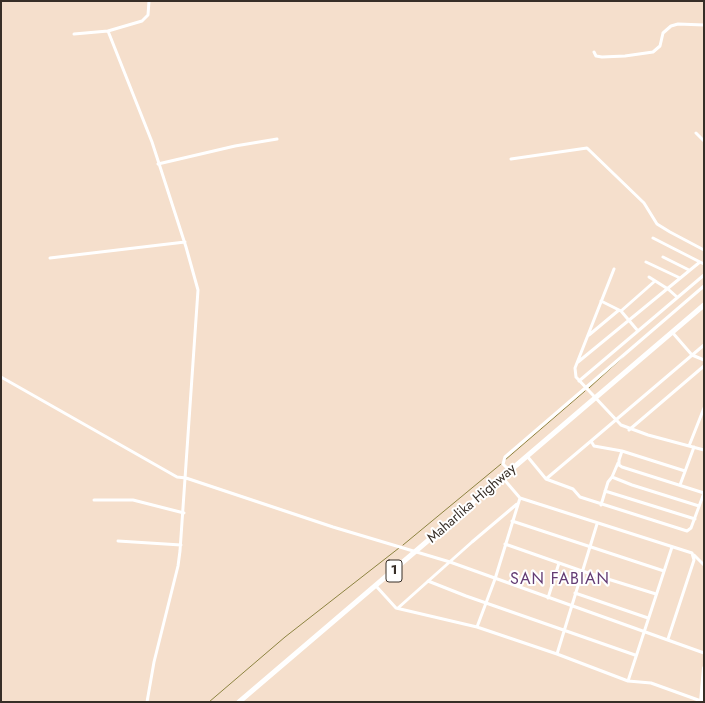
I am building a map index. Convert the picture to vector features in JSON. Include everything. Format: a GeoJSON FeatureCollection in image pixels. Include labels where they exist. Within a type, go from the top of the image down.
{"type":"FeatureCollection","features":[{"type":"Feature","properties":{"kind":"highway","name":"Maharlika Highway"},"geometry":{"type":"LineString","coordinates":[[239,702],[704,305]]}},
{"type":"Feature","properties":{"kind":"main road"},"geometry":{"type":"LineString","coordinates":[[701,701],[704,668]]}},
{"type":"Feature","properties":{"kind":"street"},"geometry":{"type":"LineString","coordinates":[[74,34],[108,31],[145,20],[148,15],[149,1]]}},
{"type":"Feature","properties":{"kind":"street"},"geometry":{"type":"LineString","coordinates":[[594,52],[596,56],[602,57],[625,56],[653,52],[660,46],[663,33],[671,26],[678,24],[704,25]]}},
{"type":"Feature","properties":{"kind":"street"},"geometry":{"type":"LineString","coordinates":[[108,31],[152,142],[185,242],[196,283],[198,297],[181,545],[178,566],[154,662],[147,702]]}},
{"type":"Feature","properties":{"kind":"street"},"geometry":{"type":"LineString","coordinates":[[696,133],[704,141]]}},
{"type":"Feature","properties":{"kind":"street"},"geometry":{"type":"LineString","coordinates":[[158,164],[230,147],[277,139]]}},
{"type":"Feature","properties":{"kind":"street"},"geometry":{"type":"LineString","coordinates":[[511,159],[587,148],[644,203],[657,224],[704,250]]}},
{"type":"Feature","properties":{"kind":"street"},"geometry":{"type":"LineString","coordinates":[[653,238],[704,264]]}},
{"type":"Feature","properties":{"kind":"street"},"geometry":{"type":"LineString","coordinates":[[50,258],[185,242]]}},
{"type":"Feature","properties":{"kind":"street"},"geometry":{"type":"LineString","coordinates":[[663,257],[689,270]]}},
{"type":"Feature","properties":{"kind":"street"},"geometry":{"type":"LineString","coordinates":[[646,262],[680,278]]}},
{"type":"Feature","properties":{"kind":"street"},"geometry":{"type":"LineString","coordinates":[[578,362],[700,262]]}},
{"type":"Feature","properties":{"kind":"street"},"geometry":{"type":"LineString","coordinates":[[614,269],[578,362],[575,373],[579,381],[596,397],[616,421],[629,430],[703,450],[704,444]]}},
{"type":"Feature","properties":{"kind":"street"},"geometry":{"type":"LineString","coordinates":[[579,381],[704,275]]}},
{"type":"Feature","properties":{"kind":"street"},"geometry":{"type":"LineString","coordinates":[[649,277],[668,288],[678,297]]}},
{"type":"Feature","properties":{"kind":"street"},"geometry":{"type":"LineString","coordinates":[[588,336],[656,281]]}},
{"type":"Feature","properties":{"kind":"street"},"geometry":{"type":"LineString","coordinates":[[510,471],[503,464],[505,457],[704,286]]}},
{"type":"Feature","properties":{"kind":"street"},"geometry":{"type":"LineString","coordinates":[[601,301],[620,310],[638,331]]}},
{"type":"Feature","properties":{"kind":"street"},"geometry":{"type":"LineString","coordinates":[[672,332],[692,355],[704,360]]}},
{"type":"Feature","properties":{"kind":"street"},"geometry":{"type":"LineString","coordinates":[[546,479],[616,421],[704,344]]}},
{"type":"Feature","properties":{"kind":"street"},"geometry":{"type":"LineString","coordinates":[[629,430],[704,366]]}},
{"type":"Feature","properties":{"kind":"street"},"geometry":{"type":"LineString","coordinates":[[1,377],[177,477],[186,478],[333,527],[450,562],[704,653]]}},
{"type":"Feature","properties":{"kind":"street"},"geometry":{"type":"LineString","coordinates":[[689,446],[704,408]]}},
{"type":"Feature","properties":{"kind":"street"},"geometry":{"type":"LineString","coordinates":[[591,441],[594,446],[622,451],[685,471]]}},
{"type":"Feature","properties":{"kind":"street"},"geometry":{"type":"LineString","coordinates":[[680,485],[694,447]]}},
{"type":"Feature","properties":{"kind":"street"},"geometry":{"type":"LineString","coordinates":[[601,505],[605,491],[622,451]]}},
{"type":"Feature","properties":{"kind":"street"},"geometry":{"type":"LineString","coordinates":[[527,456],[546,479],[571,488],[580,497],[601,505],[687,531],[691,528],[704,493],[622,467],[618,463]]}},
{"type":"Feature","properties":{"kind":"street"},"geometry":{"type":"LineString","coordinates":[[502,477],[520,498],[597,524],[687,551],[704,565]]}},
{"type":"Feature","properties":{"kind":"street"},"geometry":{"type":"LineString","coordinates":[[612,477],[632,486],[699,506]]}},
{"type":"Feature","properties":{"kind":"street"},"geometry":{"type":"LineString","coordinates":[[605,491],[694,519]]}},
{"type":"Feature","properties":{"kind":"street"},"geometry":{"type":"LineString","coordinates":[[477,627],[495,579],[520,498]]}},
{"type":"Feature","properties":{"kind":"street"},"geometry":{"type":"LineString","coordinates":[[94,500],[133,500],[184,513]]}},
{"type":"Feature","properties":{"kind":"street"},"geometry":{"type":"LineString","coordinates":[[398,608],[517,504]]}},
{"type":"Feature","properties":{"kind":"street"},"geometry":{"type":"LineString","coordinates":[[512,521],[590,548],[664,571]]}},
{"type":"Feature","properties":{"kind":"street"},"geometry":{"type":"LineString","coordinates":[[557,654],[597,524]]}},
{"type":"Feature","properties":{"kind":"street"},"geometry":{"type":"LineString","coordinates":[[118,542],[181,545]]}},
{"type":"Feature","properties":{"kind":"street"},"geometry":{"type":"LineString","coordinates":[[505,544],[582,571],[656,594]]}},
{"type":"Feature","properties":{"kind":"street"},"geometry":{"type":"LineString","coordinates":[[628,681],[672,547]]}},
{"type":"Feature","properties":{"kind":"street"},"geometry":{"type":"LineString","coordinates":[[668,639],[694,556]]}},
{"type":"Feature","properties":{"kind":"street"},"geometry":{"type":"LineString","coordinates":[[548,598],[559,563]]}},
{"type":"Feature","properties":{"kind":"street"},"geometry":{"type":"LineString","coordinates":[[428,581],[635,656]]}},
{"type":"Feature","properties":{"kind":"street"},"geometry":{"type":"LineString","coordinates":[[376,586],[392,605],[398,608],[477,627],[557,654],[628,681],[651,683],[701,701]]}},
{"type":"Feature","properties":{"kind":"street"},"geometry":{"type":"LineString","coordinates":[[575,593],[648,618]]}},
{"type":"Feature","properties":{"kind":"waterway"},"geometry":{"type":"LineString","coordinates":[[589,388],[623,357]]}},
{"type":"Feature","properties":{"kind":"waterway"},"geometry":{"type":"LineString","coordinates":[[505,460],[585,391]]}},
{"type":"Feature","properties":{"kind":"waterway"},"geometry":{"type":"LineString","coordinates":[[403,545],[501,464]]}},
{"type":"Feature","properties":{"kind":"waterway"},"geometry":{"type":"LineString","coordinates":[[209,702],[285,637],[399,548]]}},
{"type":"Feature","properties":{"kind":"district","name":"SAN FABIAN"},"geometry":{"type":"Point","coordinates":[560,580]}}]}
